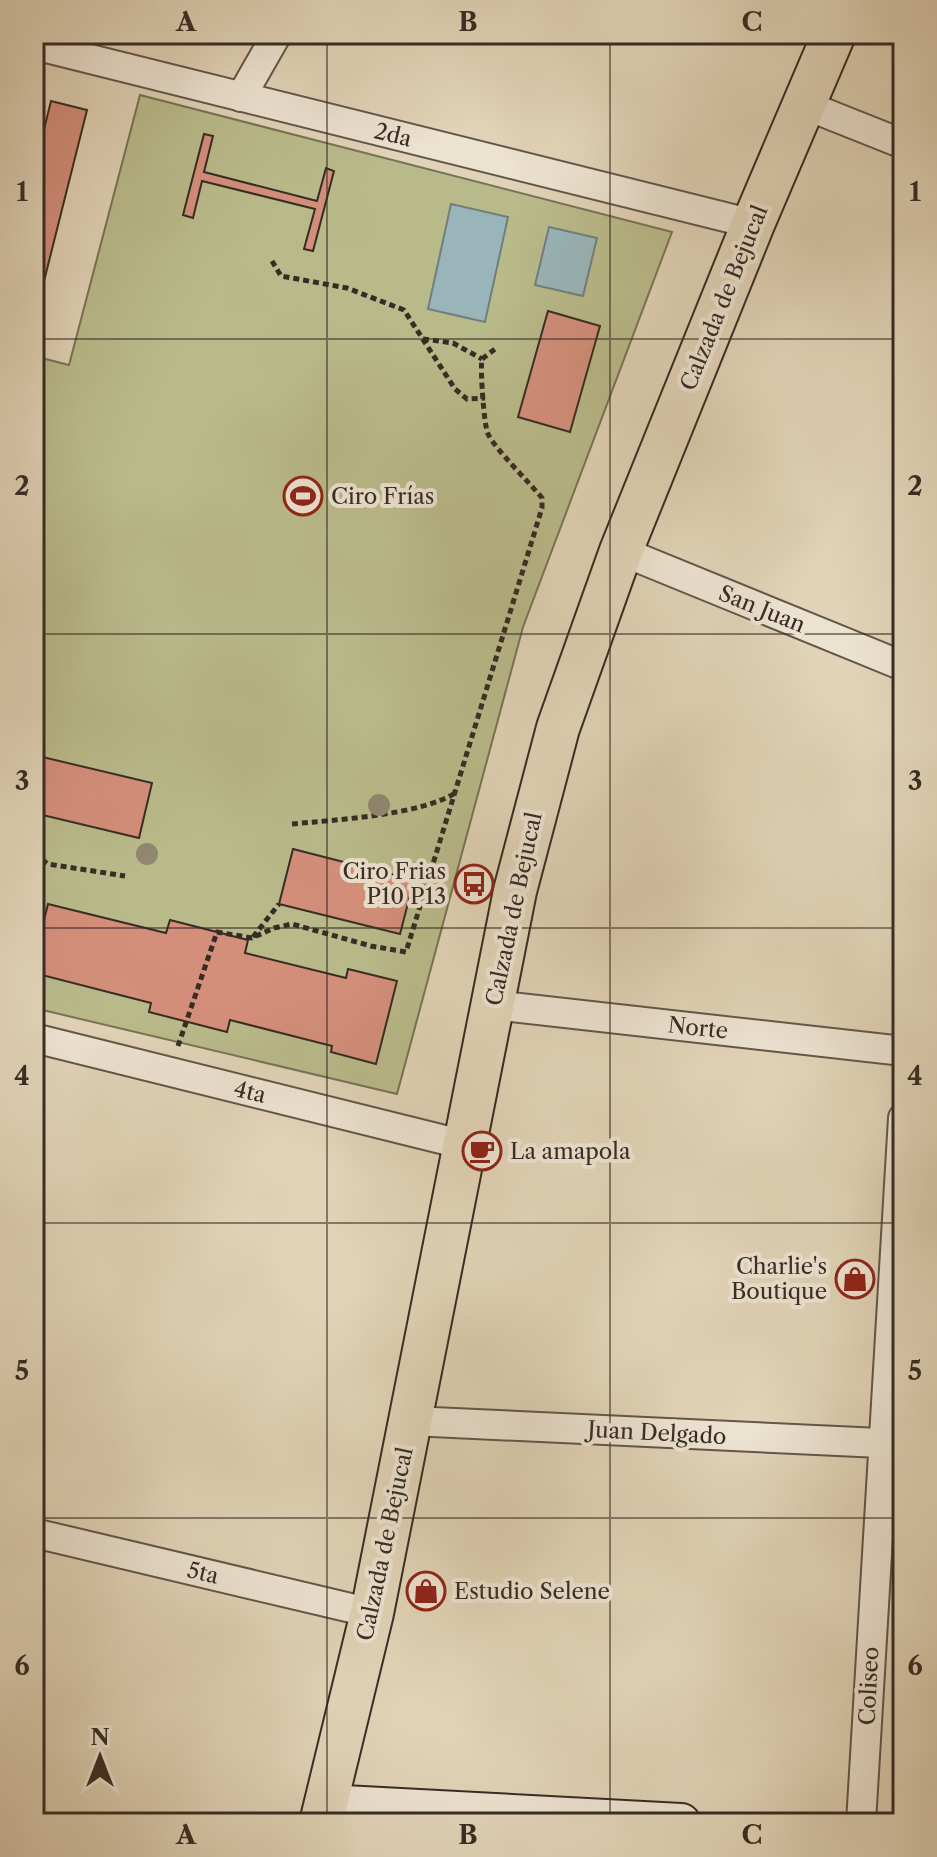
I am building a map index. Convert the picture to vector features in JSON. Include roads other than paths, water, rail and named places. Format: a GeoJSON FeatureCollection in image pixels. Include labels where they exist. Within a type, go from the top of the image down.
{"type":"FeatureCollection","features":[{"type":"Feature","properties":{"kind":"main road","name":"Calzada de Bejucal"},"geometry":{"type":"LineString","coordinates":[[323,1814],[372,1613],[515,891],[551,753],[621,551],[753,224],[834,34]]}},
{"type":"Feature","properties":{"kind":"street"},"geometry":{"type":"LineString","coordinates":[[241,97],[277,34]]}},
{"type":"Feature","properties":{"kind":"street","name":"2da"},"geometry":{"type":"LineString","coordinates":[[34,45],[753,224]]}},
{"type":"Feature","properties":{"kind":"street"},"geometry":{"type":"LineString","coordinates":[[805,105],[903,144]]}},
{"type":"Feature","properties":{"kind":"street","name":"San Juan"},"geometry":{"type":"LineString","coordinates":[[621,551],[903,666]]}},
{"type":"Feature","properties":{"kind":"street","name":"Norte"},"geometry":{"type":"LineString","coordinates":[[493,1005],[903,1051]]}},
{"type":"Feature","properties":{"kind":"street","name":"4ta"},"geometry":{"type":"LineString","coordinates":[[34,1038],[465,1145]]}},
{"type":"Feature","properties":{"kind":"street","name":"Coliseo"},"geometry":{"type":"LineString","coordinates":[[861,1823],[893,1443],[903,1118]]}},
{"type":"Feature","properties":{"kind":"street","name":"Juan Delgado"},"geometry":{"type":"LineString","coordinates":[[411,1421],[893,1443]]}},
{"type":"Feature","properties":{"kind":"street","name":"5ta"},"geometry":{"type":"LineString","coordinates":[[34,1533],[372,1613]]}},
{"type":"Feature","properties":{"kind":"street"},"geometry":{"type":"LineString","coordinates":[[323,1814],[681,1823]]}},
{"type":"Feature","properties":{"kind":"water"},"geometry":{"type":"Polygon","coordinates":[[[451,204],[508,217],[485,322],[428,309],[451,204]]]}},
{"type":"Feature","properties":{"kind":"water"},"geometry":{"type":"Polygon","coordinates":[[[549,227],[597,238],[583,296],[535,285],[549,227]]]}},
{"type":"Feature","properties":{"kind":"place","name":"Ciro Frías"},"geometry":{"type":"Point","coordinates":[303,496]}},
{"type":"Feature","properties":{"kind":"place","name":"Ciro Frias P10 P13"},"geometry":{"type":"Point","coordinates":[474,884]}},
{"type":"Feature","properties":{"kind":"place","name":"La amapola"},"geometry":{"type":"Point","coordinates":[482,1151]}},
{"type":"Feature","properties":{"kind":"place","name":"Charlie's Boutique"},"geometry":{"type":"Point","coordinates":[855,1279]}},
{"type":"Feature","properties":{"kind":"place","name":"Estudio Selene"},"geometry":{"type":"Point","coordinates":[426,1591]}}]}
